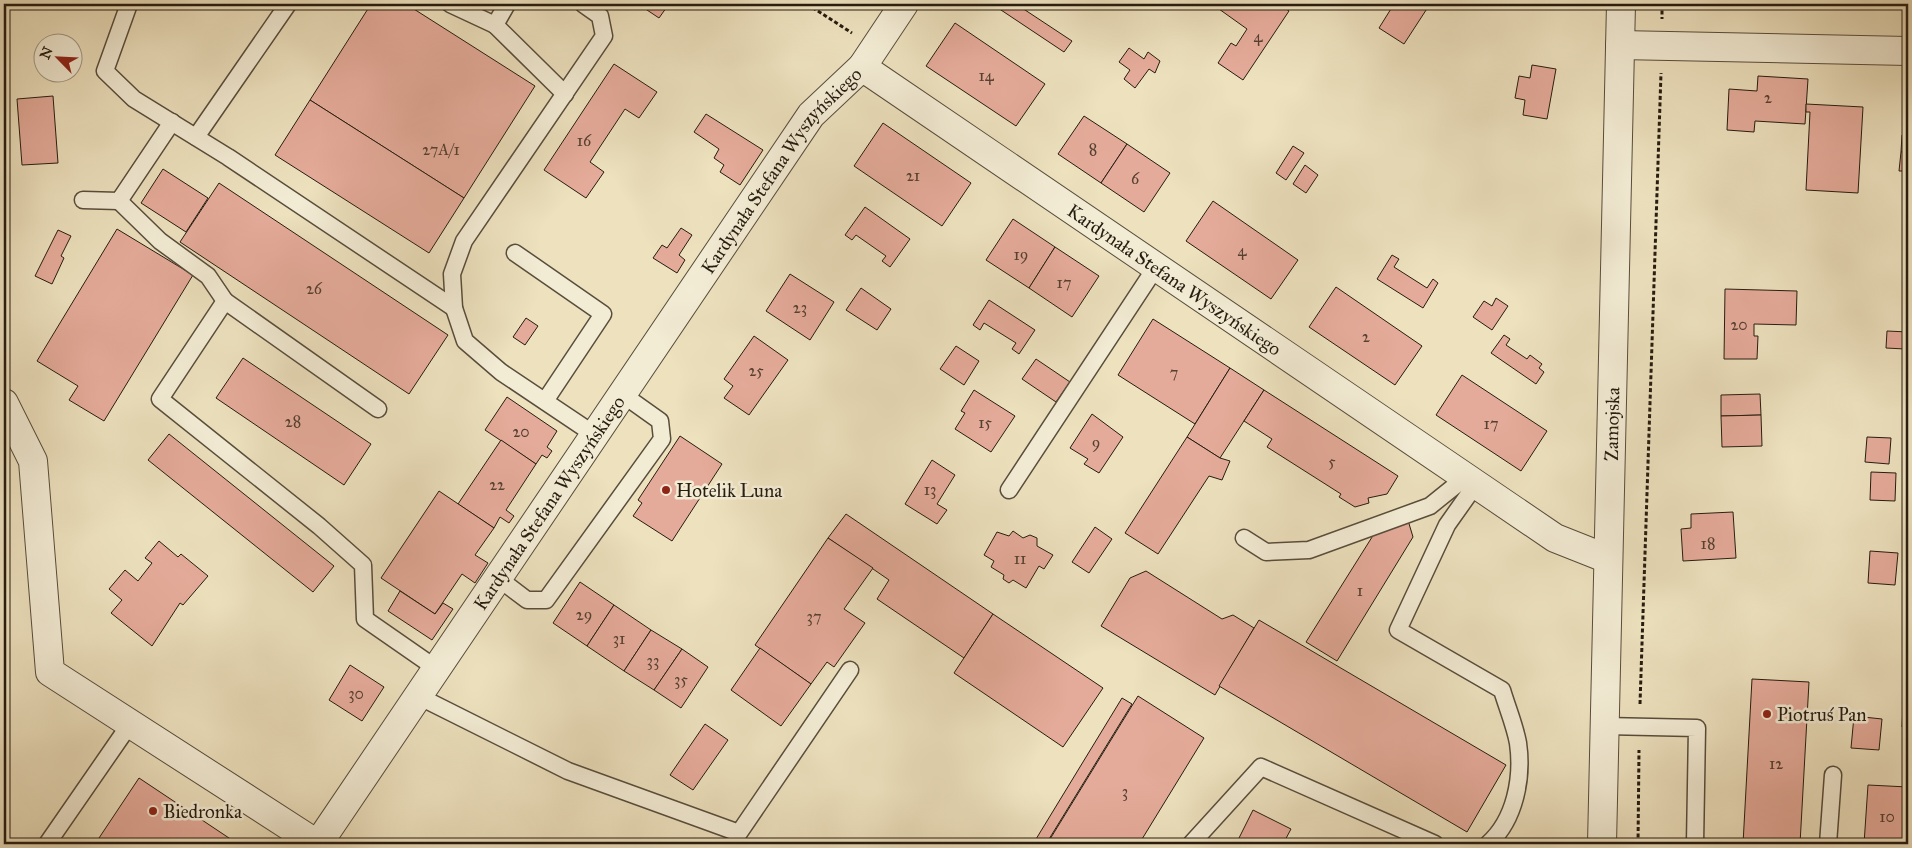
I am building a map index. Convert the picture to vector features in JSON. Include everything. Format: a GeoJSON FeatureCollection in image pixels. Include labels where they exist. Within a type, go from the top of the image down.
{"type":"FeatureCollection","features":[{"type":"Feature","properties":{"kind":"street"},"geometry":{"type":"LineString","coordinates":[[868,57],[904,4]]}},
{"type":"Feature","properties":{"kind":"street","name":"Zamojska"},"geometry":{"type":"LineString","coordinates":[[1602,844],[1621,4]]}},
{"type":"Feature","properties":{"kind":"street"},"geometry":{"type":"LineString","coordinates":[[1620,45],[1908,52]]}},
{"type":"Feature","properties":{"kind":"street","name":"Kardynała Stefana Wyszyńskiego"},"geometry":{"type":"LineString","coordinates":[[318,844],[811,114],[868,57],[1156,267],[1555,538],[1608,559]]}},
{"type":"Feature","properties":{"kind":"street"},"geometry":{"type":"LineString","coordinates":[[4,403],[33,461],[50,672],[318,844]]}},
{"type":"Feature","properties":{"kind":"lane"},"geometry":{"type":"LineString","coordinates":[[129,4],[104,71],[134,99],[196,137],[454,308]]}},
{"type":"Feature","properties":{"kind":"lane"},"geometry":{"type":"LineString","coordinates":[[196,137],[288,4]]}},
{"type":"Feature","properties":{"kind":"lane"},"geometry":{"type":"LineString","coordinates":[[450,4],[495,25],[565,94]]}},
{"type":"Feature","properties":{"kind":"lane"},"geometry":{"type":"LineString","coordinates":[[495,25],[507,4]]}},
{"type":"Feature","properties":{"kind":"lane"},"geometry":{"type":"LineString","coordinates":[[583,4],[600,16],[604,36],[464,241],[452,274],[454,308],[466,341],[501,372],[595,435]]}},
{"type":"Feature","properties":{"kind":"lane"},"geometry":{"type":"LineString","coordinates":[[119,201],[172,122]]}},
{"type":"Feature","properties":{"kind":"lane"},"geometry":{"type":"LineString","coordinates":[[83,200],[119,201],[160,241],[208,276],[225,301],[378,409]]}},
{"type":"Feature","properties":{"kind":"lane"},"geometry":{"type":"LineString","coordinates":[[514,253],[603,314],[545,401]]}},
{"type":"Feature","properties":{"kind":"lane"},"geometry":{"type":"LineString","coordinates":[[1009,490],[1156,267]]}},
{"type":"Feature","properties":{"kind":"lane"},"geometry":{"type":"LineString","coordinates":[[225,301],[160,399],[319,526],[363,565],[365,619],[437,669]]}},
{"type":"Feature","properties":{"kind":"lane"},"geometry":{"type":"LineString","coordinates":[[498,578],[527,600],[546,600],[662,439],[660,421],[622,394]]}},
{"type":"Feature","properties":{"kind":"lane"},"geometry":{"type":"LineString","coordinates":[[1244,538],[1266,552],[1309,550],[1430,506],[1471,481]]}},
{"type":"Feature","properties":{"kind":"lane"},"geometry":{"type":"LineString","coordinates":[[1471,481],[1447,525],[1398,630],[1502,690],[1518,743],[1517,794],[1498,835],[1488,844]]}},
{"type":"Feature","properties":{"kind":"lane"},"geometry":{"type":"LineString","coordinates":[[418,696],[568,771],[739,832],[850,670]]}},
{"type":"Feature","properties":{"kind":"lane"},"geometry":{"type":"LineString","coordinates":[[47,844],[130,724]]}},
{"type":"Feature","properties":{"kind":"lane"},"geometry":{"type":"LineString","coordinates":[[1605,726],[1697,728],[1695,844]]}},
{"type":"Feature","properties":{"kind":"lane"},"geometry":{"type":"LineString","coordinates":[[1191,844],[1261,767],[1435,844]]}},
{"type":"Feature","properties":{"kind":"lane"},"geometry":{"type":"LineString","coordinates":[[1828,844],[1832,775]]}},
{"type":"Feature","properties":{"kind":"path"},"geometry":{"type":"LineString","coordinates":[[807,4],[868,57]]}},
{"type":"Feature","properties":{"kind":"path"},"geometry":{"type":"LineString","coordinates":[[1638,844],[1662,4]]}},
{"type":"Feature","properties":{"kind":"building"},"geometry":{"type":"Polygon","coordinates":[[[371,4],[406,4],[535,86],[464,198],[310,100],[371,4]]]}},
{"type":"Feature","properties":{"kind":"building"},"geometry":{"type":"Polygon","coordinates":[[[638,4],[669,4],[659,18],[638,4]]]}},
{"type":"Feature","properties":{"kind":"building"},"geometry":{"type":"Polygon","coordinates":[[[992,4],[1016,4],[1072,41],[1064,52],[992,4]]]}},
{"type":"Feature","properties":{"kind":"building"},"geometry":{"type":"Polygon","coordinates":[[[1212,4],[1279,4],[1289,11],[1243,80],[1218,63],[1231,43],[1236,46],[1247,29],[1212,4]]]}},
{"type":"Feature","properties":{"kind":"building"},"geometry":{"type":"Polygon","coordinates":[[[1394,4],[1430,4],[1404,44],[1379,28],[1394,4]]]}},
{"type":"Feature","properties":{"kind":"building"},"geometry":{"type":"Polygon","coordinates":[[[955,23],[1045,84],[1016,126],[926,66],[955,23]]]}},
{"type":"Feature","properties":{"kind":"building"},"geometry":{"type":"Polygon","coordinates":[[[1129,48],[1144,59],[1148,52],[1160,61],[1155,73],[1149,69],[1135,88],[1124,79],[1130,70],[1119,62],[1129,48]]]}},
{"type":"Feature","properties":{"kind":"building"},"geometry":{"type":"Polygon","coordinates":[[[614,64],[657,92],[639,118],[625,109],[590,162],[604,172],[586,198],[544,170],[614,64]]]}},
{"type":"Feature","properties":{"kind":"building"},"geometry":{"type":"Polygon","coordinates":[[[1532,65],[1556,69],[1547,119],[1523,115],[1525,100],[1515,98],[1519,76],[1530,78],[1532,65]]]}},
{"type":"Feature","properties":{"kind":"building"},"geometry":{"type":"Polygon","coordinates":[[[1758,76],[1808,79],[1805,124],[1755,121],[1754,132],[1727,130],[1729,89],[1757,91],[1758,76]]]}},
{"type":"Feature","properties":{"kind":"building"},"geometry":{"type":"Polygon","coordinates":[[[53,96],[58,163],[22,165],[17,99],[53,96]]]}},
{"type":"Feature","properties":{"kind":"building"},"geometry":{"type":"Polygon","coordinates":[[[310,100],[464,198],[429,253],[275,155],[310,100]]]}},
{"type":"Feature","properties":{"kind":"building"},"geometry":{"type":"Polygon","coordinates":[[[1806,104],[1863,107],[1858,193],[1806,190],[1810,112],[1806,112],[1806,104]]]}},
{"type":"Feature","properties":{"kind":"building"},"geometry":{"type":"Polygon","coordinates":[[[706,114],[763,150],[740,185],[720,172],[724,165],[714,158],[719,149],[694,132],[706,114]]]}},
{"type":"Feature","properties":{"kind":"building"},"geometry":{"type":"Polygon","coordinates":[[[1084,116],[1127,144],[1101,183],[1058,154],[1084,116]]]}},
{"type":"Feature","properties":{"kind":"building"},"geometry":{"type":"Polygon","coordinates":[[[883,123],[971,183],[942,226],[854,166],[883,123]]]}},
{"type":"Feature","properties":{"kind":"building"},"geometry":{"type":"Polygon","coordinates":[[[1902,135],[1908,135],[1908,152],[1901,152],[1902,135]]]}},
{"type":"Feature","properties":{"kind":"building"},"geometry":{"type":"Polygon","coordinates":[[[1127,144],[1170,173],[1144,212],[1101,183],[1127,144]]]}},
{"type":"Feature","properties":{"kind":"building"},"geometry":{"type":"Polygon","coordinates":[[[1293,146],[1304,153],[1286,180],[1276,173],[1293,146]]]}},
{"type":"Feature","properties":{"kind":"building"},"geometry":{"type":"Polygon","coordinates":[[[1901,152],[1908,152],[1908,171],[1899,171],[1901,152]]]}},
{"type":"Feature","properties":{"kind":"building"},"geometry":{"type":"Polygon","coordinates":[[[1305,165],[1318,175],[1306,193],[1293,184],[1305,165]]]}},
{"type":"Feature","properties":{"kind":"building"},"geometry":{"type":"Polygon","coordinates":[[[163,169],[208,198],[186,232],[141,203],[163,169]]]}},
{"type":"Feature","properties":{"kind":"building"},"geometry":{"type":"Polygon","coordinates":[[[219,183],[448,335],[409,394],[180,242],[219,183]]]}},
{"type":"Feature","properties":{"kind":"building"},"geometry":{"type":"Polygon","coordinates":[[[1213,201],[1298,260],[1271,299],[1186,241],[1213,201]]]}},
{"type":"Feature","properties":{"kind":"building"},"geometry":{"type":"Polygon","coordinates":[[[865,207],[910,239],[890,267],[882,261],[886,256],[856,235],[852,240],[845,235],[865,207]]]}},
{"type":"Feature","properties":{"kind":"building"},"geometry":{"type":"Polygon","coordinates":[[[1013,219],[1055,247],[1029,288],[986,260],[1013,219]]]}},
{"type":"Feature","properties":{"kind":"building"},"geometry":{"type":"Polygon","coordinates":[[[681,228],[692,235],[679,255],[685,260],[677,273],[653,258],[662,245],[667,248],[681,228]]]}},
{"type":"Feature","properties":{"kind":"building"},"geometry":{"type":"Polygon","coordinates":[[[117,229],[193,275],[104,421],[69,400],[78,386],[37,361],[117,229]]]}},
{"type":"Feature","properties":{"kind":"building"},"geometry":{"type":"Polygon","coordinates":[[[58,230],[71,236],[61,256],[64,258],[52,284],[35,276],[58,230]]]}},
{"type":"Feature","properties":{"kind":"building"},"geometry":{"type":"Polygon","coordinates":[[[1055,247],[1099,276],[1072,317],[1029,288],[1055,247]]]}},
{"type":"Feature","properties":{"kind":"building"},"geometry":{"type":"Polygon","coordinates":[[[1392,255],[1399,259],[1394,267],[1427,288],[1433,279],[1438,283],[1423,308],[1377,279],[1392,255]]]}},
{"type":"Feature","properties":{"kind":"building"},"geometry":{"type":"Polygon","coordinates":[[[790,274],[834,302],[810,340],[766,311],[790,274]]]}},
{"type":"Feature","properties":{"kind":"building"},"geometry":{"type":"Polygon","coordinates":[[[1336,287],[1422,346],[1395,385],[1309,327],[1336,287]]]}},
{"type":"Feature","properties":{"kind":"building"},"geometry":{"type":"Polygon","coordinates":[[[861,288],[891,309],[877,330],[846,310],[861,288]]]}},
{"type":"Feature","properties":{"kind":"building"},"geometry":{"type":"Polygon","coordinates":[[[1725,289],[1797,291],[1796,325],[1754,324],[1754,336],[1758,336],[1757,359],[1724,359],[1725,289]]]}},
{"type":"Feature","properties":{"kind":"building"},"geometry":{"type":"Polygon","coordinates":[[[1496,298],[1508,306],[1492,330],[1473,317],[1484,301],[1492,306],[1496,298]]]}},
{"type":"Feature","properties":{"kind":"building"},"geometry":{"type":"Polygon","coordinates":[[[989,300],[1035,330],[1019,354],[1012,349],[1016,343],[984,323],[980,330],[973,325],[989,300]]]}},
{"type":"Feature","properties":{"kind":"building"},"geometry":{"type":"Polygon","coordinates":[[[526,318],[538,326],[525,345],[513,337],[526,318]]]}},
{"type":"Feature","properties":{"kind":"building"},"geometry":{"type":"Polygon","coordinates":[[[1153,319],[1230,368],[1195,424],[1118,375],[1153,319]]]}},
{"type":"Feature","properties":{"kind":"building"},"geometry":{"type":"Polygon","coordinates":[[[1887,331],[1908,332],[1908,360],[1904,359],[1905,349],[1886,348],[1887,331]]]}},
{"type":"Feature","properties":{"kind":"building"},"geometry":{"type":"Polygon","coordinates":[[[1504,335],[1510,339],[1506,345],[1527,359],[1530,355],[1542,364],[1539,368],[1544,372],[1536,384],[1491,353],[1504,335]]]}},
{"type":"Feature","properties":{"kind":"building"},"geometry":{"type":"Polygon","coordinates":[[[754,336],[788,360],[749,415],[724,398],[733,386],[724,379],[754,336]]]}},
{"type":"Feature","properties":{"kind":"building"},"geometry":{"type":"Polygon","coordinates":[[[956,346],[979,361],[964,385],[940,369],[956,346]]]}},
{"type":"Feature","properties":{"kind":"building"},"geometry":{"type":"Polygon","coordinates":[[[243,358],[371,444],[344,485],[216,398],[243,358]]]}},
{"type":"Feature","properties":{"kind":"building"},"geometry":{"type":"Polygon","coordinates":[[[1036,359],[1070,382],[1056,402],[1022,379],[1036,359]]]}},
{"type":"Feature","properties":{"kind":"building"},"geometry":{"type":"Polygon","coordinates":[[[1230,368],[1264,390],[1220,458],[1187,437],[1230,368]]]}},
{"type":"Feature","properties":{"kind":"building"},"geometry":{"type":"Polygon","coordinates":[[[1462,375],[1547,431],[1521,471],[1436,415],[1462,375]]]}},
{"type":"Feature","properties":{"kind":"building"},"geometry":{"type":"Polygon","coordinates":[[[974,390],[1015,416],[991,452],[955,429],[965,413],[961,411],[974,390]]]}},
{"type":"Feature","properties":{"kind":"building"},"geometry":{"type":"Polygon","coordinates":[[[1264,390],[1398,476],[1387,494],[1368,498],[1369,503],[1355,507],[1339,497],[1341,494],[1267,447],[1272,439],[1244,421],[1264,390]]]}},
{"type":"Feature","properties":{"kind":"building"},"geometry":{"type":"Polygon","coordinates":[[[1760,394],[1761,415],[1721,416],[1721,395],[1760,394]]]}},
{"type":"Feature","properties":{"kind":"building"},"geometry":{"type":"Polygon","coordinates":[[[507,397],[557,431],[547,447],[552,451],[547,458],[542,455],[536,464],[485,430],[507,397]]]}},
{"type":"Feature","properties":{"kind":"building"},"geometry":{"type":"Polygon","coordinates":[[[1092,414],[1123,437],[1099,473],[1084,464],[1088,459],[1070,448],[1092,414]]]}},
{"type":"Feature","properties":{"kind":"building"},"geometry":{"type":"Polygon","coordinates":[[[1761,415],[1762,446],[1722,447],[1721,416],[1761,415]]]}},
{"type":"Feature","properties":{"kind":"building"},"geometry":{"type":"Polygon","coordinates":[[[169,434],[334,566],[313,592],[148,460],[169,434]]]}},
{"type":"Feature","properties":{"kind":"building"},"geometry":{"type":"Polygon","coordinates":[[[680,436],[722,464],[672,541],[633,516],[642,503],[638,500],[680,436]]]}},
{"type":"Feature","properties":{"kind":"building"},"geometry":{"type":"Polygon","coordinates":[[[1187,437],[1220,458],[1230,461],[1222,480],[1209,476],[1158,554],[1125,533],[1187,437]]]}},
{"type":"Feature","properties":{"kind":"building"},"geometry":{"type":"Polygon","coordinates":[[[1867,437],[1891,438],[1889,464],[1865,462],[1867,437]]]}},
{"type":"Feature","properties":{"kind":"building"},"geometry":{"type":"Polygon","coordinates":[[[501,440],[536,464],[506,510],[514,516],[509,523],[500,517],[494,528],[458,504],[501,440]]]}},
{"type":"Feature","properties":{"kind":"building"},"geometry":{"type":"Polygon","coordinates":[[[932,460],[955,475],[937,504],[947,510],[937,524],[905,504],[932,460]]]}},
{"type":"Feature","properties":{"kind":"building"},"geometry":{"type":"Polygon","coordinates":[[[1871,472],[1896,473],[1895,501],[1870,500],[1871,472]]]}},
{"type":"Feature","properties":{"kind":"building"},"geometry":{"type":"Polygon","coordinates":[[[439,491],[494,528],[475,555],[488,563],[475,583],[462,574],[435,614],[381,578],[439,491]]]}},
{"type":"Feature","properties":{"kind":"building"},"geometry":{"type":"Polygon","coordinates":[[[1733,512],[1736,558],[1683,561],[1681,529],[1691,528],[1691,514],[1733,512]]]}},
{"type":"Feature","properties":{"kind":"building"},"geometry":{"type":"Polygon","coordinates":[[[846,514],[993,614],[964,658],[877,599],[889,580],[828,538],[846,514]]]}},
{"type":"Feature","properties":{"kind":"building"},"geometry":{"type":"Polygon","coordinates":[[[1407,517],[1413,537],[1337,661],[1306,642],[1379,526],[1407,517]]]}},
{"type":"Feature","properties":{"kind":"building"},"geometry":{"type":"Polygon","coordinates":[[[1095,527],[1112,539],[1089,573],[1072,562],[1095,527]]]}},
{"type":"Feature","properties":{"kind":"building"},"geometry":{"type":"Polygon","coordinates":[[[1013,531],[1023,538],[1030,535],[1037,538],[1037,546],[1053,555],[1044,569],[1039,566],[1026,588],[1013,580],[1009,583],[1003,579],[1004,575],[991,567],[994,561],[984,555],[997,532],[1009,536],[1013,531]]]}},
{"type":"Feature","properties":{"kind":"building"},"geometry":{"type":"Polygon","coordinates":[[[828,538],[873,568],[844,609],[865,623],[834,667],[827,662],[811,684],[755,645],[828,538]]]}},
{"type":"Feature","properties":{"kind":"building"},"geometry":{"type":"Polygon","coordinates":[[[159,541],[178,557],[181,554],[208,576],[183,605],[180,603],[152,646],[111,613],[122,600],[109,589],[125,570],[138,581],[152,563],[145,558],[159,541]]]}},
{"type":"Feature","properties":{"kind":"building"},"geometry":{"type":"Polygon","coordinates":[[[1870,551],[1898,553],[1895,585],[1868,583],[1870,551]]]}},
{"type":"Feature","properties":{"kind":"building"},"geometry":{"type":"Polygon","coordinates":[[[1146,571],[1222,619],[1233,615],[1254,628],[1215,695],[1101,626],[1130,578],[1146,571]]]}},
{"type":"Feature","properties":{"kind":"building"},"geometry":{"type":"Polygon","coordinates":[[[580,582],[614,605],[587,646],[553,623],[580,582]]]}},
{"type":"Feature","properties":{"kind":"building"},"geometry":{"type":"Polygon","coordinates":[[[400,591],[435,614],[443,603],[453,609],[432,640],[388,611],[400,591]]]}},
{"type":"Feature","properties":{"kind":"building"},"geometry":{"type":"Polygon","coordinates":[[[1908,603],[1908,653],[1905,653],[1908,603]]]}},
{"type":"Feature","properties":{"kind":"building"},"geometry":{"type":"Polygon","coordinates":[[[614,605],[651,630],[624,671],[587,646],[614,605]]]}},
{"type":"Feature","properties":{"kind":"building"},"geometry":{"type":"Polygon","coordinates":[[[993,614],[1103,688],[1063,747],[954,673],[993,614]]]}},
{"type":"Feature","properties":{"kind":"building"},"geometry":{"type":"Polygon","coordinates":[[[1259,620],[1506,765],[1467,832],[1219,686],[1259,620]]]}},
{"type":"Feature","properties":{"kind":"building"},"geometry":{"type":"Polygon","coordinates":[[[651,630],[682,649],[654,690],[624,671],[651,630]]]}},
{"type":"Feature","properties":{"kind":"building"},"geometry":{"type":"Polygon","coordinates":[[[760,648],[811,684],[781,726],[731,690],[760,648]]]}},
{"type":"Feature","properties":{"kind":"building"},"geometry":{"type":"Polygon","coordinates":[[[682,649],[708,667],[681,708],[654,690],[682,649]]]}},
{"type":"Feature","properties":{"kind":"building"},"geometry":{"type":"Polygon","coordinates":[[[350,665],[384,687],[362,721],[329,700],[350,665]]]}},
{"type":"Feature","properties":{"kind":"building"},"geometry":{"type":"Polygon","coordinates":[[[1752,679],[1809,682],[1800,844],[1743,844],[1752,679]]]}},
{"type":"Feature","properties":{"kind":"building"},"geometry":{"type":"Polygon","coordinates":[[[1904,688],[1908,689],[1908,727],[1902,727],[1904,688]]]}},
{"type":"Feature","properties":{"kind":"building"},"geometry":{"type":"Polygon","coordinates":[[[1138,696],[1204,738],[1139,844],[1047,844],[1138,696]]]}},
{"type":"Feature","properties":{"kind":"building"},"geometry":{"type":"Polygon","coordinates":[[[1122,698],[1132,704],[1046,844],[1033,844],[1122,698]]]}},
{"type":"Feature","properties":{"kind":"building"},"geometry":{"type":"Polygon","coordinates":[[[1854,716],[1882,719],[1879,750],[1851,748],[1854,716]]]}},
{"type":"Feature","properties":{"kind":"building"},"geometry":{"type":"Polygon","coordinates":[[[705,724],[728,740],[693,790],[670,775],[705,724]]]}},
{"type":"Feature","properties":{"kind":"building","name":"Biedronka"},"geometry":{"type":"Polygon","coordinates":[[[139,778],[238,844],[95,844],[139,778]]]}},
{"type":"Feature","properties":{"kind":"building"},"geometry":{"type":"Polygon","coordinates":[[[1868,785],[1908,787],[1908,844],[1864,844],[1868,785]]]}},
{"type":"Feature","properties":{"kind":"building"},"geometry":{"type":"Polygon","coordinates":[[[1253,810],[1291,829],[1283,844],[1236,844],[1253,810]]]}},
{"type":"Feature","properties":{"kind":"place","name":"Hotelik Luna"},"geometry":{"type":"Point","coordinates":[666,490]}},
{"type":"Feature","properties":{"kind":"place","name":"Piotruś Pan"},"geometry":{"type":"Point","coordinates":[1767,714]}},
{"type":"Feature","properties":{"kind":"place","name":"Biedronka"},"geometry":{"type":"Point","coordinates":[153,811]}}]}
